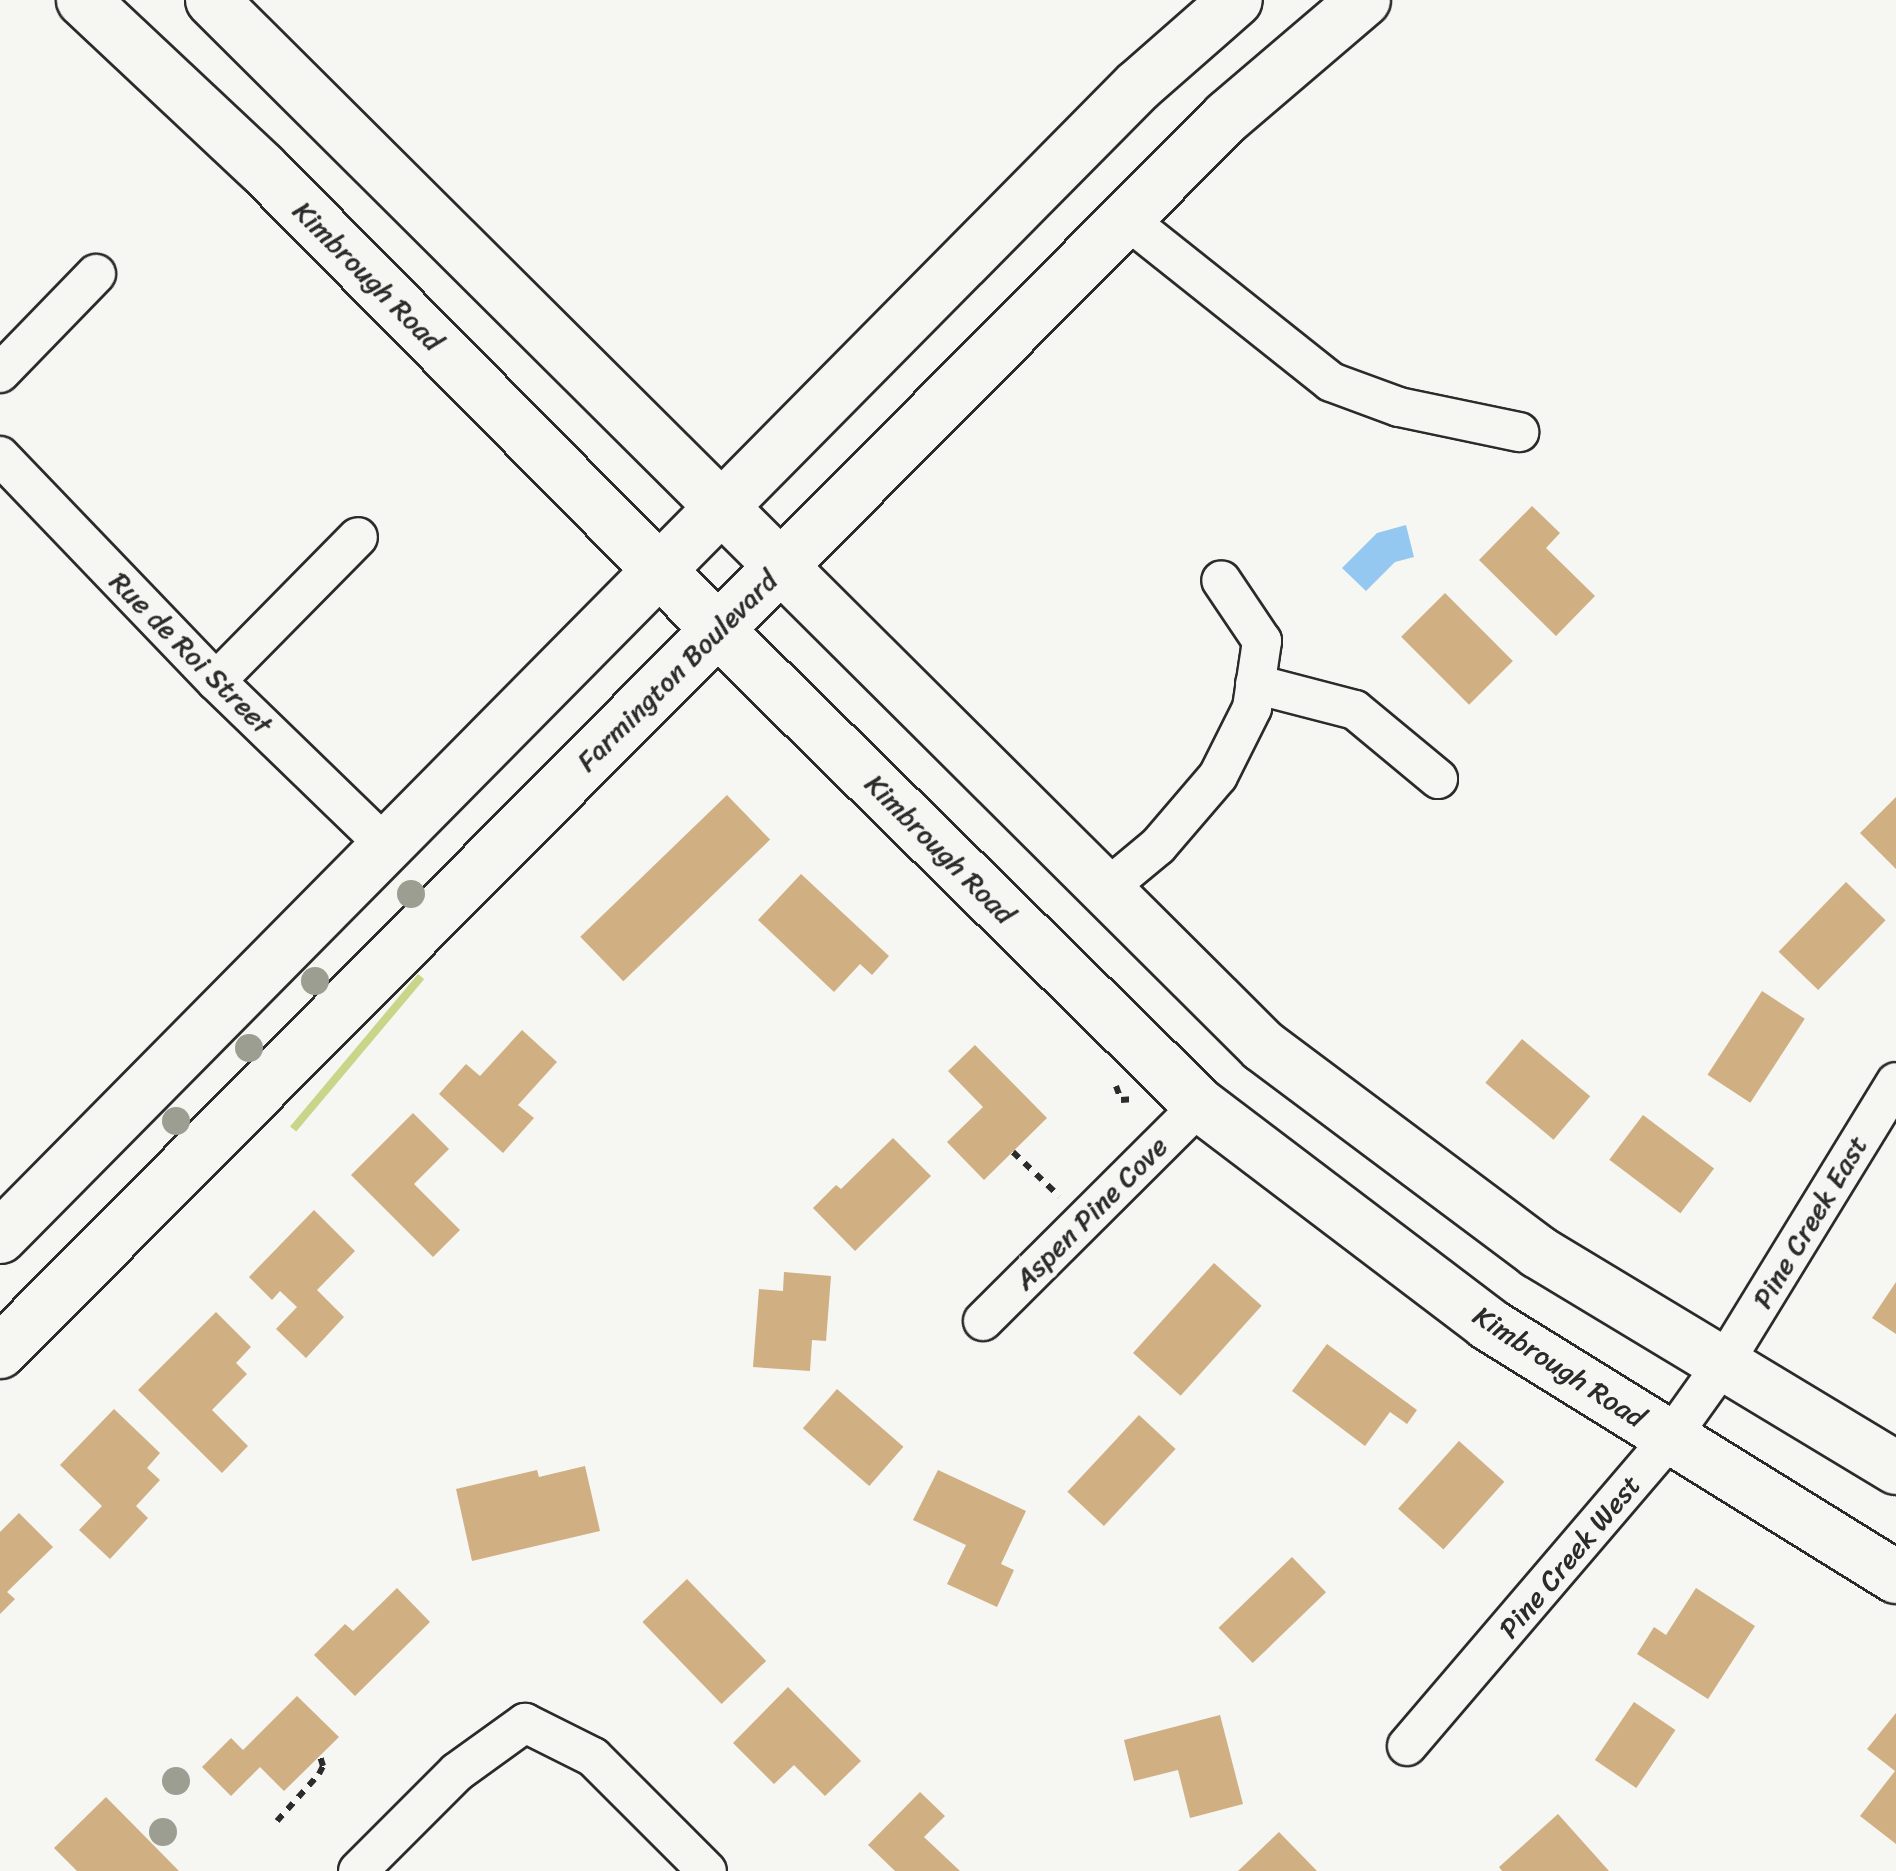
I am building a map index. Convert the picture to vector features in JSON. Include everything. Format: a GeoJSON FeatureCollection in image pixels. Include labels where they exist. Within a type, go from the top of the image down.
{"type":"FeatureCollection","features":[{"type":"Feature","properties":{"kind":"street","name":"Kimbrough Road"},"geometry":{"type":"LineString","coordinates":[[82,0],[262,168],[720,632],[1200,1105],[1488,1324],[1896,1577]]}},
{"type":"Feature","properties":{"kind":"street"},"geometry":{"type":"LineString","coordinates":[[212,0],[1262,1046],[1538,1252],[1896,1468]]}},
{"type":"Feature","properties":{"kind":"street"},"geometry":{"type":"LineString","coordinates":[[0,1237],[1138,86],[1236,0]]}},
{"type":"Feature","properties":{"kind":"street","name":"Farmington Boulevard"},"geometry":{"type":"LineString","coordinates":[[0,1352],[720,632],[1125,218],[1227,117],[1364,0]]}},
{"type":"Feature","properties":{"kind":"street"},"geometry":{"type":"LineString","coordinates":[[1125,218],[1330,382],[1399,407],[1519,432]]}},
{"type":"Feature","properties":{"kind":"street"},"geometry":{"type":"LineString","coordinates":[[0,373],[96,274]]}},
{"type":"Feature","properties":{"kind":"street","name":"Rue de Roi Street"},"geometry":{"type":"LineString","coordinates":[[0,456],[216,681],[386,846]]}},
{"type":"Feature","properties":{"kind":"street"},"geometry":{"type":"LineString","coordinates":[[216,681],[358,536]]}},
{"type":"Feature","properties":{"kind":"street"},"geometry":{"type":"LineString","coordinates":[[1105,890],[1158,846],[1218,776],[1252,708],[1262,640],[1221,580]]}},
{"type":"Feature","properties":{"kind":"street"},"geometry":{"type":"LineString","coordinates":[[1255,684],[1355,710],[1438,779]]}},
{"type":"Feature","properties":{"kind":"street","name":"Pine Creek East"},"geometry":{"type":"LineString","coordinates":[[1724,1362],[1896,1082]]}},
{"type":"Feature","properties":{"kind":"street","name":"Aspen Pine Cove"},"geometry":{"type":"LineString","coordinates":[[983,1321],[1200,1105]]}},
{"type":"Feature","properties":{"kind":"street","name":"Pine Creek West"},"geometry":{"type":"LineString","coordinates":[[1407,1746],[1670,1438],[1724,1362]]}},
{"type":"Feature","properties":{"kind":"street"},"geometry":{"type":"LineString","coordinates":[[358,1871],[456,1772],[525,1723],[594,1758],[706,1871]]}},
{"type":"Feature","properties":{"kind":"path"},"geometry":{"type":"LineString","coordinates":[[1014,1152],[1064,1202]]}},
{"type":"Feature","properties":{"kind":"path"},"geometry":{"type":"LineString","coordinates":[[276,1821],[319,1774],[324,1766],[320,1756]]}},
{"type":"Feature","properties":{"kind":"green space"},"geometry":{"type":"Polygon","coordinates":[[[418,974],[424,979],[296,1132],[290,1126],[418,974]]]}},
{"type":"Feature","properties":{"kind":"water"},"geometry":{"type":"Polygon","coordinates":[[[1406,525],[1414,557],[1395,562],[1366,591],[1342,568],[1377,533],[1406,525]]]}},
{"type":"Feature","properties":{"kind":"building"},"geometry":{"type":"Polygon","coordinates":[[[1532,506],[1560,533],[1546,548],[1595,596],[1556,636],[1479,560],[1532,506]]]}},
{"type":"Feature","properties":{"kind":"building"},"geometry":{"type":"Polygon","coordinates":[[[1445,593],[1513,661],[1469,705],[1401,637],[1445,593]]]}},
{"type":"Feature","properties":{"kind":"building"},"geometry":{"type":"Polygon","coordinates":[[[727,795],[770,840],[623,981],[580,937],[727,795]]]}},
{"type":"Feature","properties":{"kind":"building"},"geometry":{"type":"Polygon","coordinates":[[[1896,797],[1896,869],[1860,833],[1896,797]]]}},
{"type":"Feature","properties":{"kind":"building"},"geometry":{"type":"Polygon","coordinates":[[[801,874],[889,956],[872,975],[860,964],[834,992],[758,920],[801,874]]]}},
{"type":"Feature","properties":{"kind":"building"},"geometry":{"type":"Polygon","coordinates":[[[1846,882],[1886,920],[1818,990],[1779,952],[1846,882]]]}},
{"type":"Feature","properties":{"kind":"building"},"geometry":{"type":"Polygon","coordinates":[[[1762,991],[1805,1019],[1750,1103],[1708,1075],[1762,991]]]}},
{"type":"Feature","properties":{"kind":"building"},"geometry":{"type":"Polygon","coordinates":[[[522,1030],[557,1062],[518,1105],[534,1118],[503,1153],[439,1094],[466,1064],[480,1076],[522,1030]]]}},
{"type":"Feature","properties":{"kind":"building"},"geometry":{"type":"Polygon","coordinates":[[[1522,1039],[1590,1096],[1554,1140],[1485,1083],[1522,1039]]]}},
{"type":"Feature","properties":{"kind":"building"},"geometry":{"type":"Polygon","coordinates":[[[975,1045],[1047,1118],[984,1180],[947,1142],[983,1107],[948,1071],[975,1045]]]}},
{"type":"Feature","properties":{"kind":"building"},"geometry":{"type":"Polygon","coordinates":[[[413,1113],[449,1149],[414,1184],[460,1230],[433,1257],[351,1175],[413,1113]]]}},
{"type":"Feature","properties":{"kind":"building"},"geometry":{"type":"Polygon","coordinates":[[[1643,1115],[1714,1169],[1680,1213],[1609,1160],[1643,1115]]]}},
{"type":"Feature","properties":{"kind":"building"},"geometry":{"type":"Polygon","coordinates":[[[893,1138],[931,1176],[855,1251],[813,1208],[836,1185],[841,1189],[893,1138]]]}},
{"type":"Feature","properties":{"kind":"building"},"geometry":{"type":"Polygon","coordinates":[[[314,1210],[355,1251],[317,1290],[344,1317],[306,1358],[276,1329],[297,1307],[280,1291],[272,1300],[249,1277],[314,1210]]]}},
{"type":"Feature","properties":{"kind":"building"},"geometry":{"type":"Polygon","coordinates":[[[1214,1263],[1262,1306],[1181,1396],[1133,1353],[1214,1263]]]}},
{"type":"Feature","properties":{"kind":"building"},"geometry":{"type":"Polygon","coordinates":[[[784,1272],[831,1276],[826,1341],[812,1340],[810,1371],[753,1367],[759,1289],[783,1291],[784,1272]]]}},
{"type":"Feature","properties":{"kind":"building"},"geometry":{"type":"Polygon","coordinates":[[[1896,1282],[1896,1334],[1872,1318],[1896,1282]]]}},
{"type":"Feature","properties":{"kind":"building"},"geometry":{"type":"Polygon","coordinates":[[[216,1312],[251,1347],[236,1363],[247,1374],[212,1410],[248,1446],[222,1473],[138,1390],[216,1312]]]}},
{"type":"Feature","properties":{"kind":"building"},"geometry":{"type":"Polygon","coordinates":[[[1327,1344],[1417,1410],[1407,1424],[1390,1412],[1365,1446],[1292,1391],[1327,1344]]]}},
{"type":"Feature","properties":{"kind":"building"},"geometry":{"type":"Polygon","coordinates":[[[837,1389],[903,1447],[869,1486],[803,1428],[837,1389]]]}},
{"type":"Feature","properties":{"kind":"building"},"geometry":{"type":"Polygon","coordinates":[[[114,1409],[160,1453],[147,1468],[160,1480],[136,1506],[148,1518],[110,1559],[79,1530],[102,1506],[60,1465],[114,1409]]]}},
{"type":"Feature","properties":{"kind":"building"},"geometry":{"type":"Polygon","coordinates":[[[1139,1415],[1176,1449],[1104,1526],[1067,1492],[1139,1415]]]}},
{"type":"Feature","properties":{"kind":"building"},"geometry":{"type":"Polygon","coordinates":[[[1459,1441],[1504,1482],[1443,1549],[1398,1509],[1459,1441]]]}},
{"type":"Feature","properties":{"kind":"building"},"geometry":{"type":"Polygon","coordinates":[[[585,1466],[600,1531],[472,1561],[456,1489],[537,1470],[539,1477],[585,1466]]]}},
{"type":"Feature","properties":{"kind":"building"},"geometry":{"type":"Polygon","coordinates":[[[938,1470],[1026,1511],[1001,1564],[1014,1570],[997,1607],[947,1584],[966,1545],[913,1520],[938,1470]]]}},
{"type":"Feature","properties":{"kind":"building"},"geometry":{"type":"Polygon","coordinates":[[[19,1513],[53,1547],[7,1592],[15,1599],[0,1614],[0,1532],[19,1513]]]}},
{"type":"Feature","properties":{"kind":"building"},"geometry":{"type":"Polygon","coordinates":[[[1292,1557],[1326,1592],[1253,1663],[1219,1628],[1292,1557]]]}},
{"type":"Feature","properties":{"kind":"building"},"geometry":{"type":"Polygon","coordinates":[[[687,1579],[766,1661],[722,1704],[642,1622],[687,1579]]]}},
{"type":"Feature","properties":{"kind":"building"},"geometry":{"type":"Polygon","coordinates":[[[397,1588],[430,1622],[355,1696],[314,1655],[345,1624],[353,1631],[397,1588]]]}},
{"type":"Feature","properties":{"kind":"building"},"geometry":{"type":"Polygon","coordinates":[[[1696,1588],[1755,1626],[1708,1699],[1637,1654],[1654,1627],[1666,1635],[1696,1588]]]}},
{"type":"Feature","properties":{"kind":"building"},"geometry":{"type":"Polygon","coordinates":[[[788,1687],[861,1761],[825,1796],[794,1765],[774,1784],[733,1743],[788,1687]]]}},
{"type":"Feature","properties":{"kind":"building"},"geometry":{"type":"Polygon","coordinates":[[[297,1696],[339,1737],[284,1791],[260,1767],[231,1796],[202,1767],[231,1738],[243,1750],[297,1696]]]}},
{"type":"Feature","properties":{"kind":"building"},"geometry":{"type":"Polygon","coordinates":[[[1634,1702],[1675,1730],[1636,1788],[1595,1760],[1634,1702]]]}},
{"type":"Feature","properties":{"kind":"building"},"geometry":{"type":"Polygon","coordinates":[[[1896,1713],[1896,1844],[1860,1816],[1895,1771],[1867,1749],[1896,1713]]]}},
{"type":"Feature","properties":{"kind":"building"},"geometry":{"type":"Polygon","coordinates":[[[1220,1715],[1243,1804],[1190,1818],[1178,1770],[1134,1781],[1124,1740],[1220,1715]]]}},
{"type":"Feature","properties":{"kind":"building"},"geometry":{"type":"Polygon","coordinates":[[[920,1792],[945,1816],[924,1837],[960,1871],[895,1871],[868,1845],[920,1792]]]}},
{"type":"Feature","properties":{"kind":"building"},"geometry":{"type":"Polygon","coordinates":[[[106,1797],[179,1871],[77,1871],[54,1848],[106,1797]]]}},
{"type":"Feature","properties":{"kind":"building"},"geometry":{"type":"Polygon","coordinates":[[[1558,1814],[1609,1871],[1502,1871],[1499,1867],[1558,1814]]]}},
{"type":"Feature","properties":{"kind":"building"},"geometry":{"type":"Polygon","coordinates":[[[1279,1832],[1317,1871],[1238,1871],[1279,1832]]]}}]}
